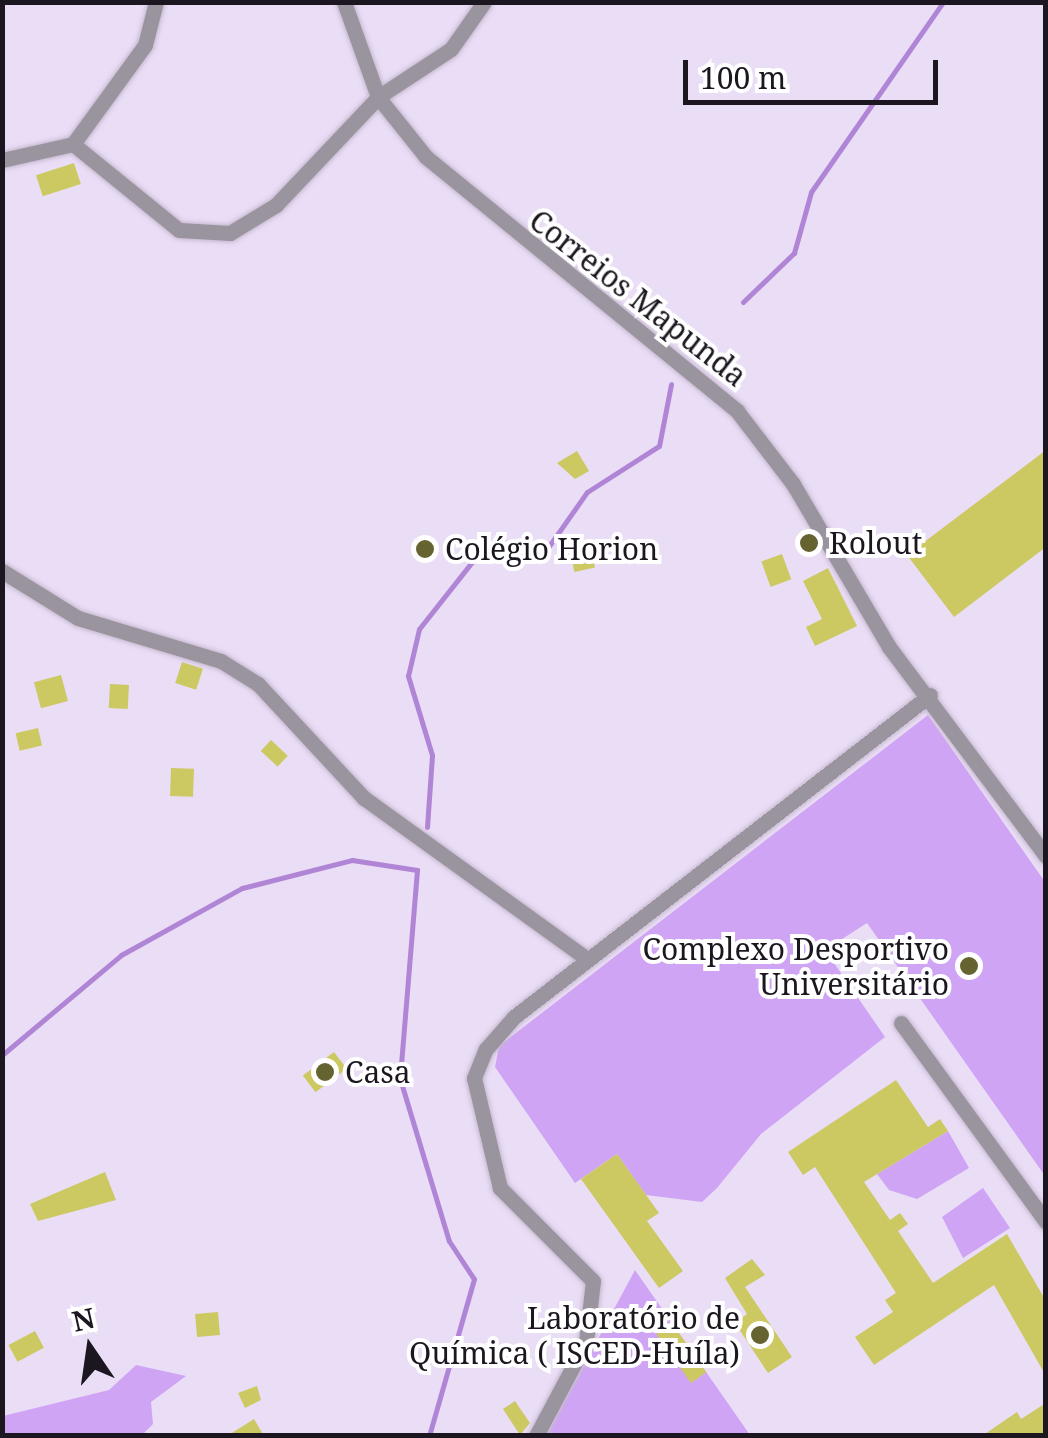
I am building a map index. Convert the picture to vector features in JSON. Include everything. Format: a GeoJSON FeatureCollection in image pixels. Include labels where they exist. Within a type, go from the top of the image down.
{"type":"FeatureCollection","features":[{"type":"Feature","properties":{"kind":"street"},"geometry":{"type":"LineString","coordinates":[[2,160],[74,144],[145,45],[156,2]]}},
{"type":"Feature","properties":{"kind":"street","name":"Correios Mapunda"},"geometry":{"type":"LineString","coordinates":[[344,2],[378,97],[465,197],[737,411],[793,484],[889,647],[930,695],[1046,856]]}},
{"type":"Feature","properties":{"kind":"street"},"geometry":{"type":"LineString","coordinates":[[74,144],[179,230],[230,233],[276,206],[378,97],[451,49],[484,2]]}},
{"type":"Feature","properties":{"kind":"street"},"geometry":{"type":"LineString","coordinates":[[2,571],[78,618],[221,660],[258,684],[364,798],[588,959]]}},
{"type":"Feature","properties":{"kind":"street"},"geometry":{"type":"LineString","coordinates":[[536,1436],[586,1342],[593,1282],[500,1188],[474,1078],[514,1017],[930,695]]}},
{"type":"Feature","properties":{"kind":"street"},"geometry":{"type":"LineString","coordinates":[[901,1023],[1046,1222]]}},
{"type":"Feature","properties":{"kind":"shaded area"},"geometry":{"type":"Polygon","coordinates":[[[928,715],[1045,882],[1045,1176],[867,923],[825,950],[885,1037],[761,1134],[702,1202],[646,1195],[617,1154],[575,1183],[495,1067],[499,1046],[928,715]]]}},
{"type":"Feature","properties":{"kind":"shaded area"},"geometry":{"type":"Polygon","coordinates":[[[948,1131],[969,1168],[917,1199],[889,1190],[877,1174],[948,1131]]]}},
{"type":"Feature","properties":{"kind":"shaded area"},"geometry":{"type":"Polygon","coordinates":[[[983,1188],[1010,1228],[963,1258],[942,1217],[983,1188]]]}},
{"type":"Feature","properties":{"kind":"shaded area"},"geometry":{"type":"Polygon","coordinates":[[[635,1270],[750,1435],[546,1436],[635,1270]]]}},
{"type":"Feature","properties":{"kind":"shaded area"},"geometry":{"type":"Polygon","coordinates":[[[136,1365],[186,1376],[151,1402],[153,1424],[142,1435],[3,1435],[3,1416],[109,1390],[136,1365]]]}},
{"type":"Feature","properties":{"kind":"building"},"geometry":{"type":"Polygon","coordinates":[[[74,163],[81,184],[43,196],[36,175],[74,163]]]}},
{"type":"Feature","properties":{"kind":"building"},"geometry":{"type":"Polygon","coordinates":[[[1046,450],[1046,547],[954,617],[907,555],[1046,450]]]}},
{"type":"Feature","properties":{"kind":"building"},"geometry":{"type":"Polygon","coordinates":[[[577,451],[589,471],[575,479],[557,463],[577,451]]]}},
{"type":"Feature","properties":{"kind":"building"},"geometry":{"type":"Polygon","coordinates":[[[807,529],[816,546],[806,551],[797,534],[807,529]]]}},
{"type":"Feature","properties":{"kind":"building"},"geometry":{"type":"Polygon","coordinates":[[[591,549],[595,568],[574,572],[570,553],[591,549]]]}},
{"type":"Feature","properties":{"kind":"building"},"geometry":{"type":"Polygon","coordinates":[[[782,554],[791,579],[771,587],[761,562],[782,554]]]}},
{"type":"Feature","properties":{"kind":"building"},"geometry":{"type":"Polygon","coordinates":[[[828,568],[857,626],[815,646],[806,627],[822,619],[803,581],[828,568]]]}},
{"type":"Feature","properties":{"kind":"building"},"geometry":{"type":"Polygon","coordinates":[[[182,662],[203,669],[196,690],[175,683],[182,662]]]}},
{"type":"Feature","properties":{"kind":"building"},"geometry":{"type":"Polygon","coordinates":[[[61,675],[68,701],[41,708],[34,682],[61,675]]]}},
{"type":"Feature","properties":{"kind":"building"},"geometry":{"type":"Polygon","coordinates":[[[110,684],[129,685],[128,709],[109,708],[110,684]]]}},
{"type":"Feature","properties":{"kind":"building"},"geometry":{"type":"Polygon","coordinates":[[[38,728],[42,746],[20,751],[16,733],[38,728]]]}},
{"type":"Feature","properties":{"kind":"building"},"geometry":{"type":"Polygon","coordinates":[[[271,740],[288,756],[278,767],[261,751],[271,740]]]}},
{"type":"Feature","properties":{"kind":"building"},"geometry":{"type":"Polygon","coordinates":[[[171,768],[194,769],[193,797],[170,796],[171,768]]]}},
{"type":"Feature","properties":{"kind":"building","name":"Casa"},"geometry":{"type":"Polygon","coordinates":[[[334,1052],[347,1069],[315,1092],[303,1075],[334,1052]]]}},
{"type":"Feature","properties":{"kind":"building"},"geometry":{"type":"Polygon","coordinates":[[[896,1080],[928,1127],[940,1119],[948,1131],[864,1182],[890,1220],[900,1213],[908,1224],[898,1231],[933,1283],[1007,1234],[1046,1301],[1046,1376],[994,1285],[874,1365],[855,1337],[893,1312],[885,1300],[896,1293],[815,1167],[803,1175],[788,1152],[896,1080]]]}},
{"type":"Feature","properties":{"kind":"building"},"geometry":{"type":"Polygon","coordinates":[[[617,1154],[659,1213],[647,1221],[683,1271],[659,1288],[581,1179],[617,1154]]]}},
{"type":"Feature","properties":{"kind":"building"},"geometry":{"type":"Polygon","coordinates":[[[105,1172],[116,1200],[38,1221],[30,1204],[105,1172]]]}},
{"type":"Feature","properties":{"kind":"building","name":"Laboratório de Química ( ISCED-Huíla)"},"geometry":{"type":"Polygon","coordinates":[[[752,1259],[765,1275],[745,1287],[792,1357],[768,1373],[735,1323],[747,1314],[725,1278],[752,1259]]]}},
{"type":"Feature","properties":{"kind":"building"},"geometry":{"type":"Polygon","coordinates":[[[218,1312],[220,1335],[197,1337],[195,1314],[218,1312]]]}},
{"type":"Feature","properties":{"kind":"building"},"geometry":{"type":"Polygon","coordinates":[[[672,1323],[706,1372],[691,1383],[656,1334],[672,1323]]]}},
{"type":"Feature","properties":{"kind":"building"},"geometry":{"type":"Polygon","coordinates":[[[35,1331],[44,1348],[17,1362],[9,1345],[35,1331]]]}},
{"type":"Feature","properties":{"kind":"building"},"geometry":{"type":"Polygon","coordinates":[[[257,1386],[261,1400],[245,1408],[238,1393],[257,1386]]]}},
{"type":"Feature","properties":{"kind":"building"},"geometry":{"type":"Polygon","coordinates":[[[515,1401],[530,1423],[520,1435],[503,1409],[515,1401]]]}},
{"type":"Feature","properties":{"kind":"building"},"geometry":{"type":"Polygon","coordinates":[[[1046,1403],[1046,1436],[982,1436],[1017,1412],[1021,1419],[1046,1403]]]}},
{"type":"Feature","properties":{"kind":"building"},"geometry":{"type":"Polygon","coordinates":[[[254,1419],[264,1436],[227,1436],[254,1419]]]}},
{"type":"Feature","properties":{"kind":"waterway"},"geometry":{"type":"LineString","coordinates":[[743,302],[794,253],[811,192],[943,2]]}},
{"type":"Feature","properties":{"kind":"waterway"},"geometry":{"type":"LineString","coordinates":[[427,827],[432,755],[408,676],[419,629],[475,558],[542,556],[587,492],[659,446],[671,384]]}},
{"type":"Feature","properties":{"kind":"waterway"},"geometry":{"type":"LineString","coordinates":[[2,1055],[121,955],[242,888],[352,860],[417,870],[400,1079],[449,1241],[474,1279],[429,1436]]}},
{"type":"Feature","properties":{"kind":"place","name":"Rolout"},"geometry":{"type":"Point","coordinates":[809,543]}},
{"type":"Feature","properties":{"kind":"place","name":"Colégio Horion"},"geometry":{"type":"Point","coordinates":[425,549]}},
{"type":"Feature","properties":{"kind":"place","name":"Complexo Desportivo Universitário"},"geometry":{"type":"Point","coordinates":[969,966]}},
{"type":"Feature","properties":{"kind":"place","name":"Casa"},"geometry":{"type":"Point","coordinates":[325,1072]}},
{"type":"Feature","properties":{"kind":"place","name":"Laboratório de Química ( ISCED-Huíla)"},"geometry":{"type":"Point","coordinates":[760,1335]}}]}
